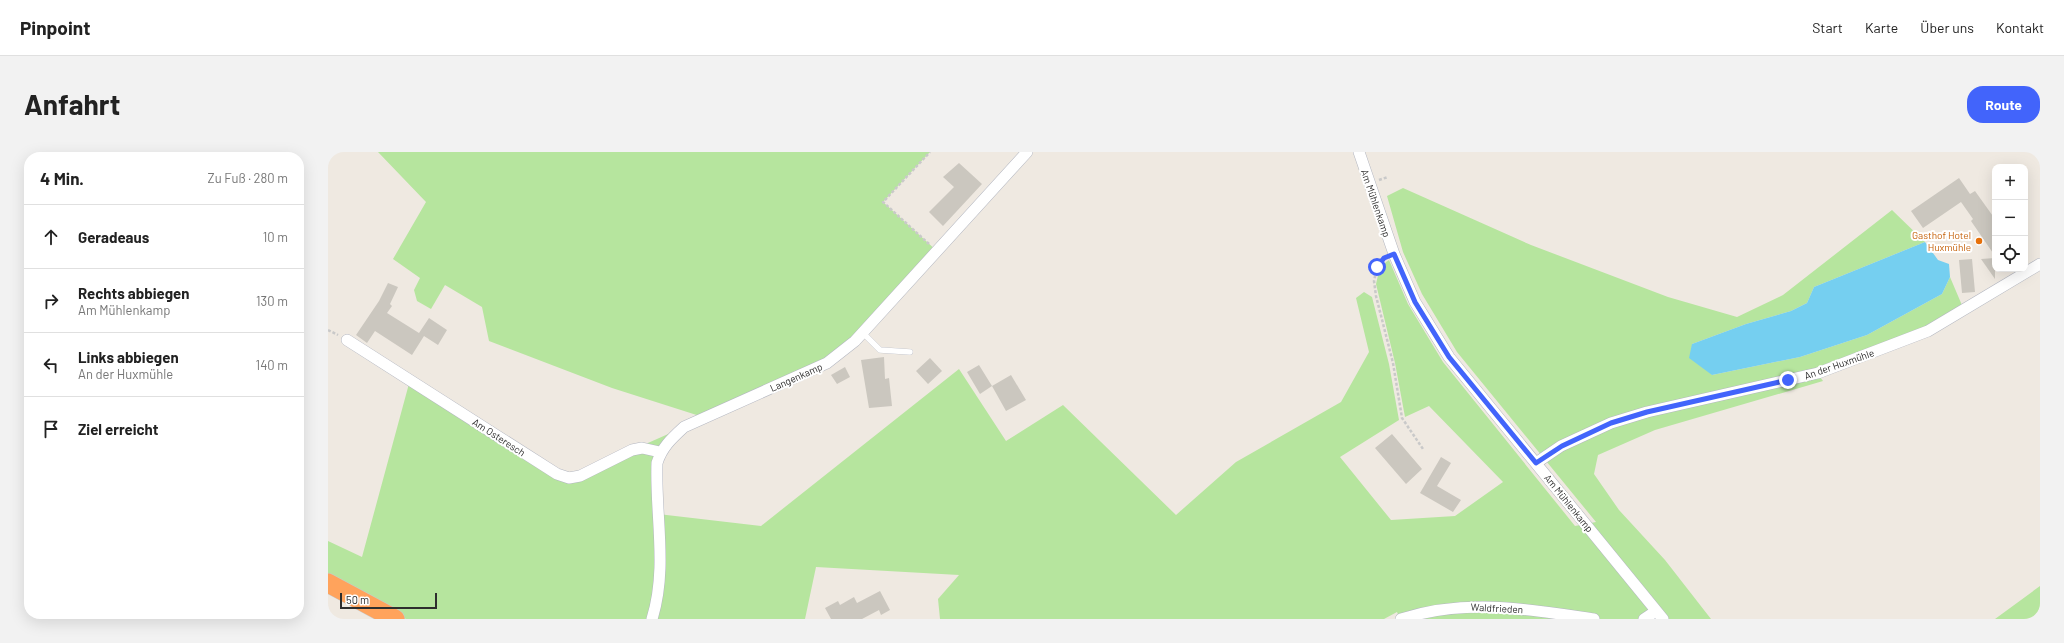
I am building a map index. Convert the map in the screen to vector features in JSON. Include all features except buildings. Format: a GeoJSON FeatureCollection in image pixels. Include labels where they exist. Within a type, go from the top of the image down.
{"type":"FeatureCollection","features":[{"type":"Feature","properties":{"kind":"highway"},"geometry":{"type":"LineString","coordinates":[[328,583],[395,619]]}},
{"type":"Feature","properties":{"kind":"highway"},"geometry":{"type":"LineString","coordinates":[[328,595],[371,619]]}},
{"type":"Feature","properties":{"kind":"street","name":"Langenkamp"},"geometry":{"type":"LineString","coordinates":[[660,452],[684,427],[827,363],[855,341],[1027,152]]}},
{"type":"Feature","properties":{"kind":"street","name":"Am Mühlenkamp"},"geometry":{"type":"LineString","coordinates":[[1359,152],[1394,254],[1415,302],[1449,357],[1660,615]]}},
{"type":"Feature","properties":{"kind":"street","name":"An der Huxmühle"},"geometry":{"type":"LineString","coordinates":[[1536,463],[1562,446],[1611,423],[1647,412],[1818,373],[1928,331],[2040,264]]}},
{"type":"Feature","properties":{"kind":"street","name":"Am Osteresch"},"geometry":{"type":"LineString","coordinates":[[347,340],[557,474],[569,478],[580,476],[632,450],[642,448],[660,452]]}},
{"type":"Feature","properties":{"kind":"street"},"geometry":{"type":"LineString","coordinates":[[652,619],[660,585],[661,556],[657,463],[660,452]]}},
{"type":"Feature","properties":{"kind":"street","name":"Waldfrieden"},"geometry":{"type":"LineString","coordinates":[[1401,619],[1424,611],[1454,607],[1484,606],[1530,610],[1594,619]]}},
{"type":"Feature","properties":{"kind":"street"},"geometry":{"type":"LineString","coordinates":[[1644,619],[1660,615]]}},
{"type":"Feature","properties":{"kind":"lane"},"geometry":{"type":"LineString","coordinates":[[862,333],[880,350],[910,352]]}},
{"type":"Feature","properties":{"kind":"path"},"geometry":{"type":"LineString","coordinates":[[930,152],[883,202],[937,251]]}},
{"type":"Feature","properties":{"kind":"path"},"geometry":{"type":"LineString","coordinates":[[1394,254],[1384,258],[1377,267],[1374,281],[1376,296],[1393,363],[1402,418],[1423,449]]}},
{"type":"Feature","properties":{"kind":"green space"},"geometry":{"type":"Polygon","coordinates":[[[378,152],[930,152],[883,202],[937,251],[827,363],[706,418],[612,388],[489,341],[482,307],[445,285],[431,309],[417,301],[414,290],[420,278],[393,259],[426,202],[378,152]]]}},
{"type":"Feature","properties":{"kind":"green space"},"geometry":{"type":"Polygon","coordinates":[[[1403,188],[1531,245],[1668,297],[1737,317],[1783,295],[1892,210],[1925,242],[1814,287],[1807,303],[1791,311],[1746,324],[1692,344],[1712,375],[1800,357],[1867,335],[1942,294],[1950,277],[1964,310],[1818,374],[1823,381],[1655,430],[1598,455],[1594,474],[1619,510],[1665,560],[1711,619],[1400,619],[1397,612],[1384,619],[940,619],[938,599],[959,575],[816,567],[805,619],[406,619],[328,576],[328,541],[362,557],[410,380],[569,478],[684,427],[660,452],[658,514],[761,526],[959,369],[1006,441],[1063,405],[1176,515],[1236,462],[1341,402],[1369,352],[1356,298],[1364,292],[1372,297],[1389,364],[1399,420],[1340,457],[1391,520],[1455,516],[1503,482],[1429,406],[1405,417],[1395,363],[1376,284],[1379,271],[1389,260],[1408,304],[1443,362],[1575,526],[1596,522],[1457,352],[1422,294],[1403,252],[1387,196],[1403,188]]]}},
{"type":"Feature","properties":{"kind":"green space"},"geometry":{"type":"Polygon","coordinates":[[[2040,586],[2040,615],[2035,619],[1995,619],[2040,586]]]}},
{"type":"Feature","properties":{"kind":"water"},"geometry":{"type":"Polygon","coordinates":[[[1925,242],[1938,260],[1949,264],[1950,277],[1942,294],[1867,335],[1800,357],[1712,375],[1689,358],[1692,344],[1746,324],[1791,311],[1807,303],[1814,287],[1925,242]]]}},
{"type":"Feature","properties":{"kind":"place","name":"Gasthof Hotel Huxmühle"},"geometry":{"type":"Point","coordinates":[1979,241]}},
{"type":"Feature","properties":{"kind":"route"},"geometry":{"type":"LineString","coordinates":[[1377,267],[1384,258],[1394,254],[1415,302],[1449,357],[1536,463],[1562,446],[1611,423],[1647,412],[1788,380]]}}]}
